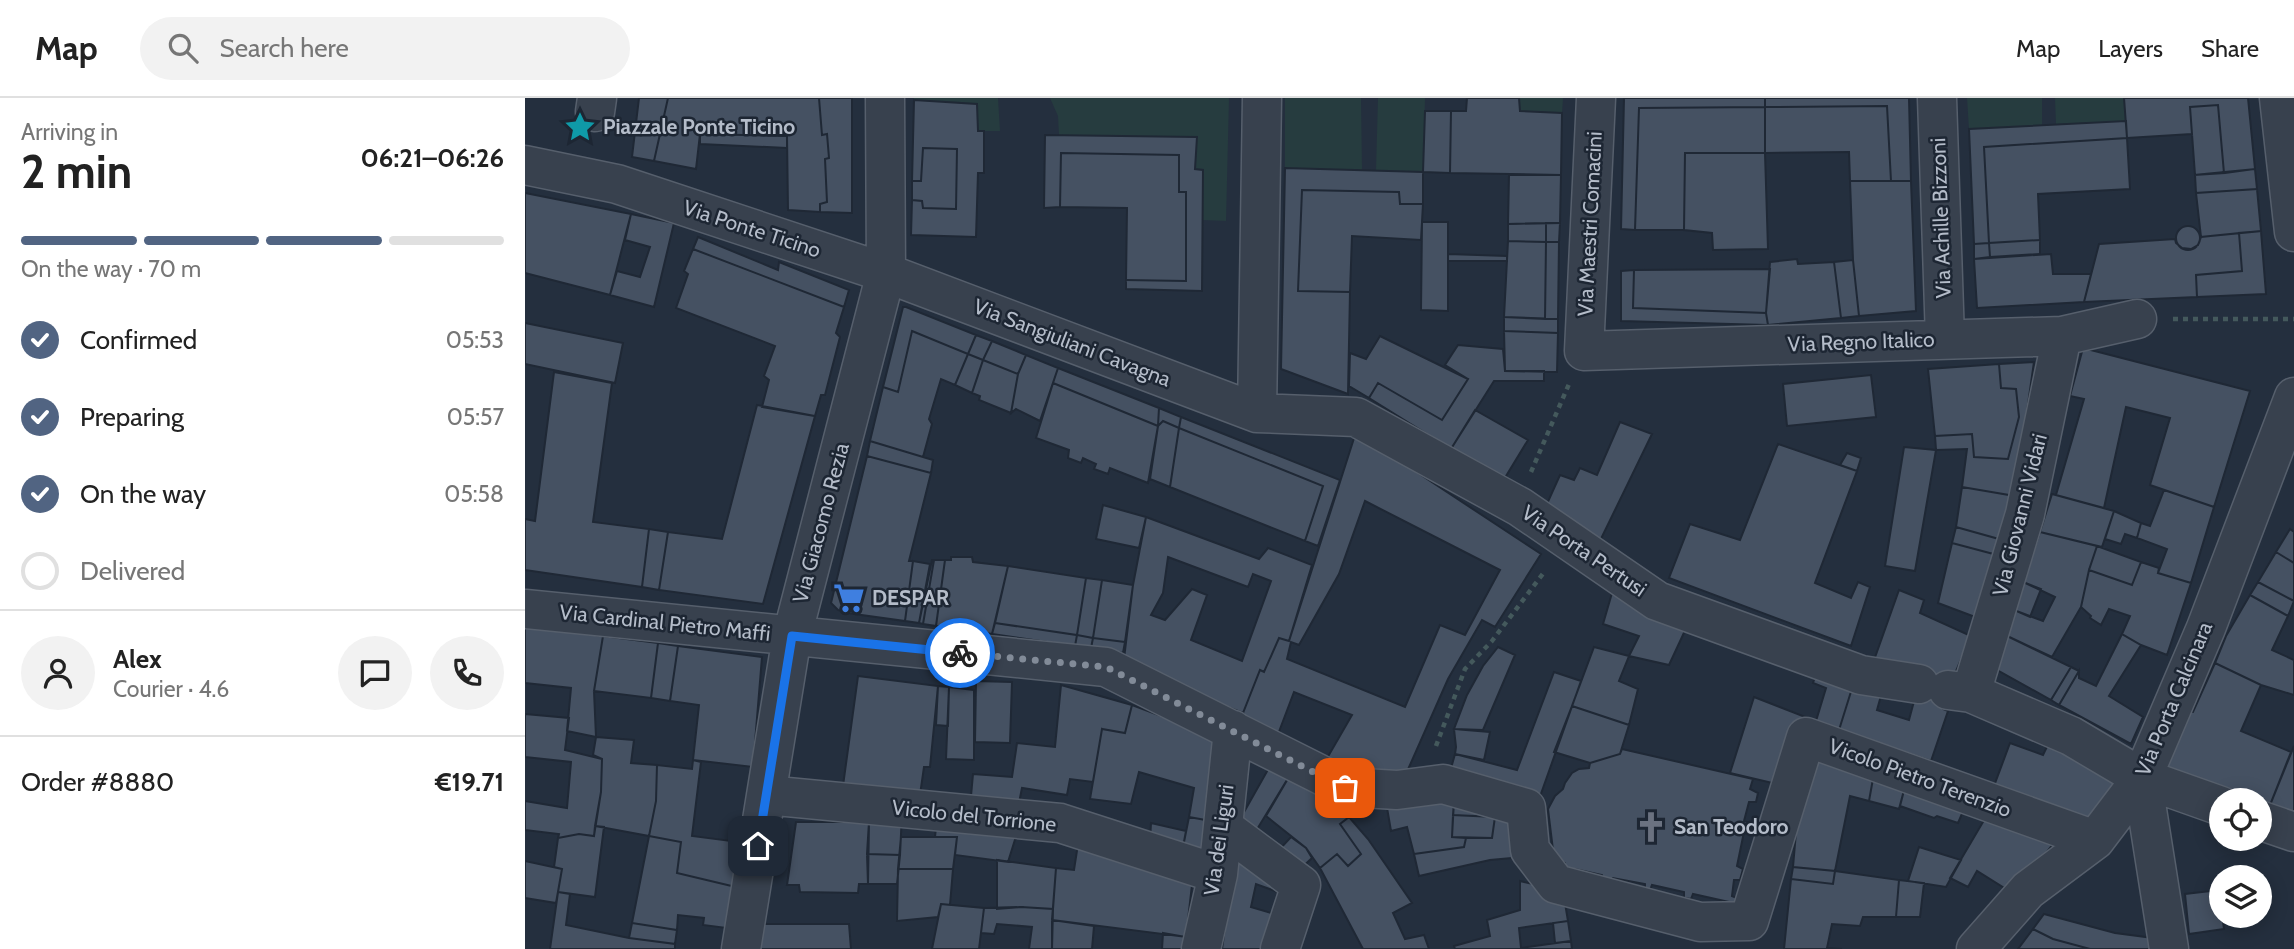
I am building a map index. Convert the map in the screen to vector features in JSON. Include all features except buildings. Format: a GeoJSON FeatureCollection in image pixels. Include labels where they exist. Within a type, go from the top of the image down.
{"type":"FeatureCollection","features":[{"type":"Feature","properties":{"kind":"street","name":"Via Giacomo Rezia"},"geometry":{"type":"LineString","coordinates":[[741,949],[792,636],[886,273],[885,98]]}},
{"type":"Feature","properties":{"kind":"street"},"geometry":{"type":"LineString","coordinates":[[1257,413],[1262,98]]}},
{"type":"Feature","properties":{"kind":"street","name":"Via Maestri Comacini"},"geometry":{"type":"LineString","coordinates":[[1584,351],[1597,98]]}},
{"type":"Feature","properties":{"kind":"street","name":"Via Achille Bizzoni"},"geometry":{"type":"LineString","coordinates":[[1937,98],[1945,339]]}},
{"type":"Feature","properties":{"kind":"street"},"geometry":{"type":"LineString","coordinates":[[2279,98],[2294,232]]}},
{"type":"Feature","properties":{"kind":"street","name":"Via Ponte Ticino"},"geometry":{"type":"LineString","coordinates":[[525,165],[617,184],[886,273]]}},
{"type":"Feature","properties":{"kind":"street","name":"Via Sangiuliani Cavagna"},"geometry":{"type":"LineString","coordinates":[[886,273],[1257,413]]}},
{"type":"Feature","properties":{"kind":"street","name":"Via Regno Italico"},"geometry":{"type":"LineString","coordinates":[[1584,351],[2062,335],[2137,319]]}},
{"type":"Feature","properties":{"kind":"street","name":"Via Giovanni Vidari"},"geometry":{"type":"LineString","coordinates":[[1946,689],[2025,514],[2062,335]]}},
{"type":"Feature","properties":{"kind":"street","name":"Via Porta Calcinara"},"geometry":{"type":"LineString","coordinates":[[1976,949],[2028,890],[2095,840],[2142,778],[2206,628],[2294,397]]}},
{"type":"Feature","properties":{"kind":"street","name":"Via Porta Pertusi"},"geometry":{"type":"LineString","coordinates":[[1257,413],[1356,417],[1517,505],[1657,601],[1861,675],[1946,689],[2071,736],[2142,778],[2209,802]]}},
{"type":"Feature","properties":{"kind":"street","name":"Via Cardinal Pietro Maffi"},"geometry":{"type":"LineString","coordinates":[[525,609],[1106,667],[1345,788],[1397,790],[1443,784],[1526,808],[1530,850],[1556,884],[1698,935]]}},
{"type":"Feature","properties":{"kind":"street","name":"Via dei Liguri"},"geometry":{"type":"LineString","coordinates":[[1201,949],[1217,874],[1233,730]]}},
{"type":"Feature","properties":{"kind":"street","name":"Vicolo Pietro Terenzio"},"geometry":{"type":"LineString","coordinates":[[1698,935],[1749,920],[1806,737],[2095,840]]}},
{"type":"Feature","properties":{"kind":"street"},"geometry":{"type":"LineString","coordinates":[[2142,778],[2168,949]]}},
{"type":"Feature","properties":{"kind":"street","name":"Vicolo del Torrione"},"geometry":{"type":"LineString","coordinates":[[766,795],[1060,823],[1217,874]]}},
{"type":"Feature","properties":{"kind":"street"},"geometry":{"type":"LineString","coordinates":[[2272,824],[2294,832]]}},
{"type":"Feature","properties":{"kind":"street"},"geometry":{"type":"LineString","coordinates":[[1223,827],[1301,885],[1280,949]]}},
{"type":"Feature","properties":{"kind":"path"},"geometry":{"type":"LineString","coordinates":[[2137,319],[2294,320]]}},
{"type":"Feature","properties":{"kind":"path"},"geometry":{"type":"LineString","coordinates":[[1517,505],[1584,351]]}},
{"type":"Feature","properties":{"kind":"path"},"geometry":{"type":"LineString","coordinates":[[1421,787],[1465,668],[1492,641],[1569,540]]}},
{"type":"Feature","properties":{"kind":"green space"},"geometry":{"type":"Polygon","coordinates":[[[914,98],[998,98],[1000,131],[978,131],[977,104],[914,98]]]}},
{"type":"Feature","properties":{"kind":"green space"},"geometry":{"type":"Polygon","coordinates":[[[1050,98],[1229,98],[1226,221],[1202,220],[1195,169],[1196,138],[1059,135],[1058,116],[1050,98]]]}},
{"type":"Feature","properties":{"kind":"green space"},"geometry":{"type":"Polygon","coordinates":[[[1285,98],[1361,98],[1362,170],[1285,168],[1285,98]]]}},
{"type":"Feature","properties":{"kind":"green space"},"geometry":{"type":"Polygon","coordinates":[[[1378,98],[1425,98],[1423,172],[1376,171],[1378,98]]]}},
{"type":"Feature","properties":{"kind":"green space"},"geometry":{"type":"Polygon","coordinates":[[[1500,98],[1563,98],[1562,113],[1520,111],[1519,99],[1500,98]]]}},
{"type":"Feature","properties":{"kind":"green space"},"geometry":{"type":"Polygon","coordinates":[[[1967,98],[2042,98],[2042,125],[1969,129],[1967,98]]]}},
{"type":"Feature","properties":{"kind":"green space"},"geometry":{"type":"Polygon","coordinates":[[[2055,98],[2124,98],[2126,121],[2056,124],[2055,98]]]}},
{"type":"Feature","properties":{"kind":"way so far"},"geometry":{"type":"LineString","coordinates":[[960,653],[1106,667],[1345,788]]}},
{"type":"Feature","properties":{"kind":"place","name":"Piazzale Ponte Ticino"},"geometry":{"type":"Point","coordinates":[580,127]}},
{"type":"Feature","properties":{"kind":"place","name":"DESPAR"},"geometry":{"type":"Point","coordinates":[849,598]}},
{"type":"Feature","properties":{"kind":"place","name":"San Teodoro"},"geometry":{"type":"Point","coordinates":[1651,827]}},
{"type":"Feature","properties":{"kind":"route"},"geometry":{"type":"LineString","coordinates":[[758,846],[792,636],[960,653]]}}]}
